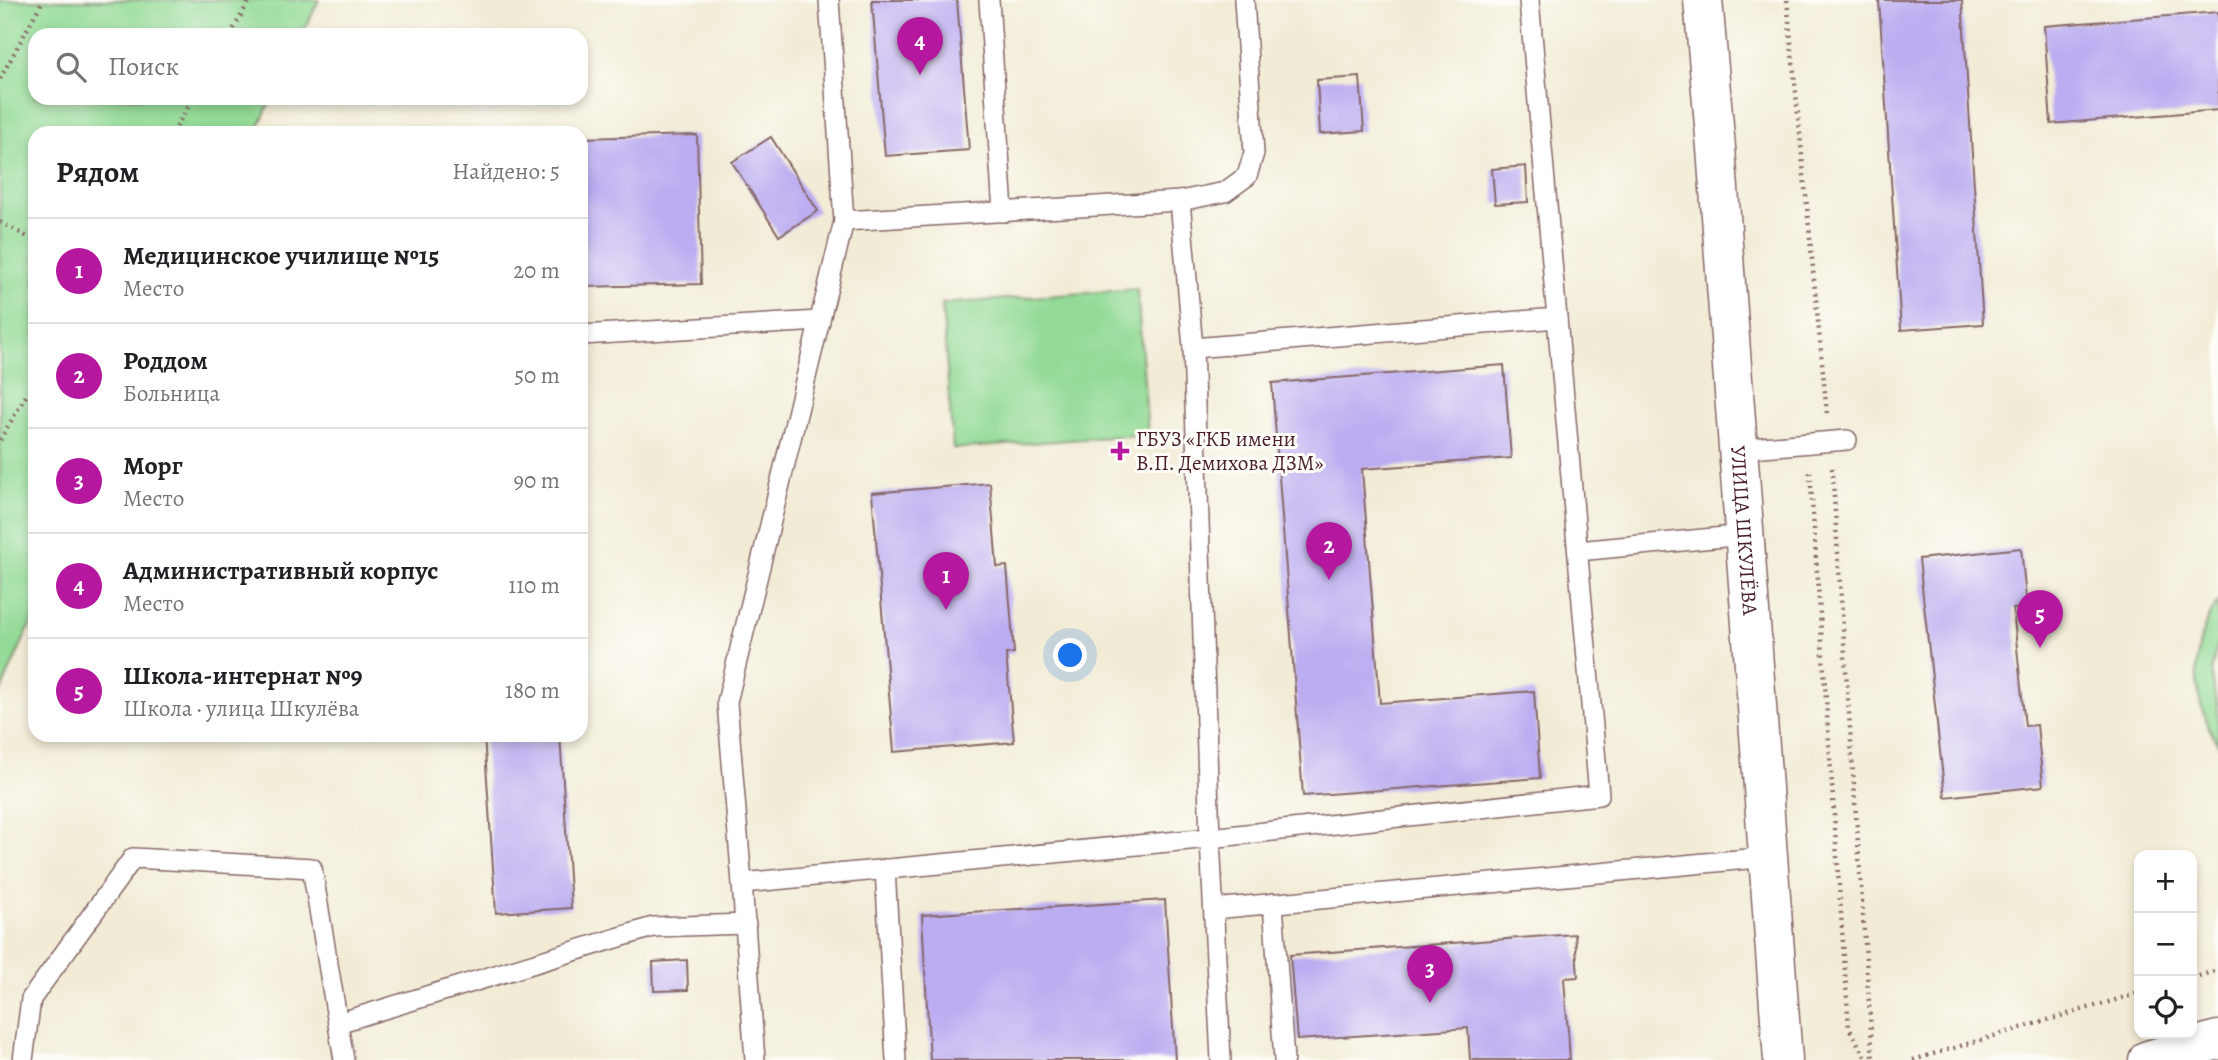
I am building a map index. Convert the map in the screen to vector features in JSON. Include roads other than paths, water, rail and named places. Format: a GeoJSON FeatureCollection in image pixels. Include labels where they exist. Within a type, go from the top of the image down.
{"type":"FeatureCollection","features":[{"type":"Feature","properties":{"kind":"street","name":"УЛИЦА ШКУЛЁВА"},"geometry":{"type":"LineString","coordinates":[[1703,0],[1783,1060]]}},
{"type":"Feature","properties":{"kind":"street"},"geometry":{"type":"LineString","coordinates":[[2148,1060],[2218,1040]]}},
{"type":"Feature","properties":{"kind":"lane"},"geometry":{"type":"LineString","coordinates":[[755,1060],[727,702],[844,221],[829,0]]}},
{"type":"Feature","properties":{"kind":"lane"},"geometry":{"type":"LineString","coordinates":[[989,0],[1003,212]]}},
{"type":"Feature","properties":{"kind":"lane"},"geometry":{"type":"LineString","coordinates":[[844,221],[1180,201],[1225,192],[1247,176],[1254,152],[1244,0]]}},
{"type":"Feature","properties":{"kind":"lane"},"geometry":{"type":"LineString","coordinates":[[742,883],[1210,838],[1599,794],[1529,0]]}},
{"type":"Feature","properties":{"kind":"lane"},"geometry":{"type":"LineString","coordinates":[[1180,201],[1194,348],[1210,838],[1222,1060]]}},
{"type":"Feature","properties":{"kind":"lane"},"geometry":{"type":"LineString","coordinates":[[1194,348],[1557,318]]}},
{"type":"Feature","properties":{"kind":"lane"},"geometry":{"type":"LineString","coordinates":[[588,335],[820,321]]}},
{"type":"Feature","properties":{"kind":"lane"},"geometry":{"type":"LineString","coordinates":[[1738,449],[1838,441]]}},
{"type":"Feature","properties":{"kind":"lane"},"geometry":{"type":"LineString","coordinates":[[1578,551],[1745,535]]}},
{"type":"Feature","properties":{"kind":"lane"},"geometry":{"type":"LineString","coordinates":[[1214,909],[1769,857]]}},
{"type":"Feature","properties":{"kind":"lane"},"geometry":{"type":"LineString","coordinates":[[23,1060],[31,999],[133,858],[312,868],[344,1060]]}},
{"type":"Feature","properties":{"kind":"lane"},"geometry":{"type":"LineString","coordinates":[[885,869],[896,1060]]}},
{"type":"Feature","properties":{"kind":"lane"},"geometry":{"type":"LineString","coordinates":[[1273,903],[1284,1060]]}},
{"type":"Feature","properties":{"kind":"lane"},"geometry":{"type":"LineString","coordinates":[[338,1023],[653,927],[746,923]]}},
{"type":"Feature","properties":{"kind":"place","name":"Административный корпус"},"geometry":{"type":"Point","coordinates":[920,75]}},
{"type":"Feature","properties":{"kind":"place","name":"ГБУЗ «ГКБ имени В.П. Демихова ДЗМ»"},"geometry":{"type":"Point","coordinates":[1120,451]}},
{"type":"Feature","properties":{"kind":"place","name":"Роддом"},"geometry":{"type":"Point","coordinates":[1329,580]}},
{"type":"Feature","properties":{"kind":"place","name":"Медицинское училище №15"},"geometry":{"type":"Point","coordinates":[946,610]}},
{"type":"Feature","properties":{"kind":"place","name":"Школа-интернат №9"},"geometry":{"type":"Point","coordinates":[2040,648]}},
{"type":"Feature","properties":{"kind":"place","name":"Морг"},"geometry":{"type":"Point","coordinates":[1430,1003]}}]}
